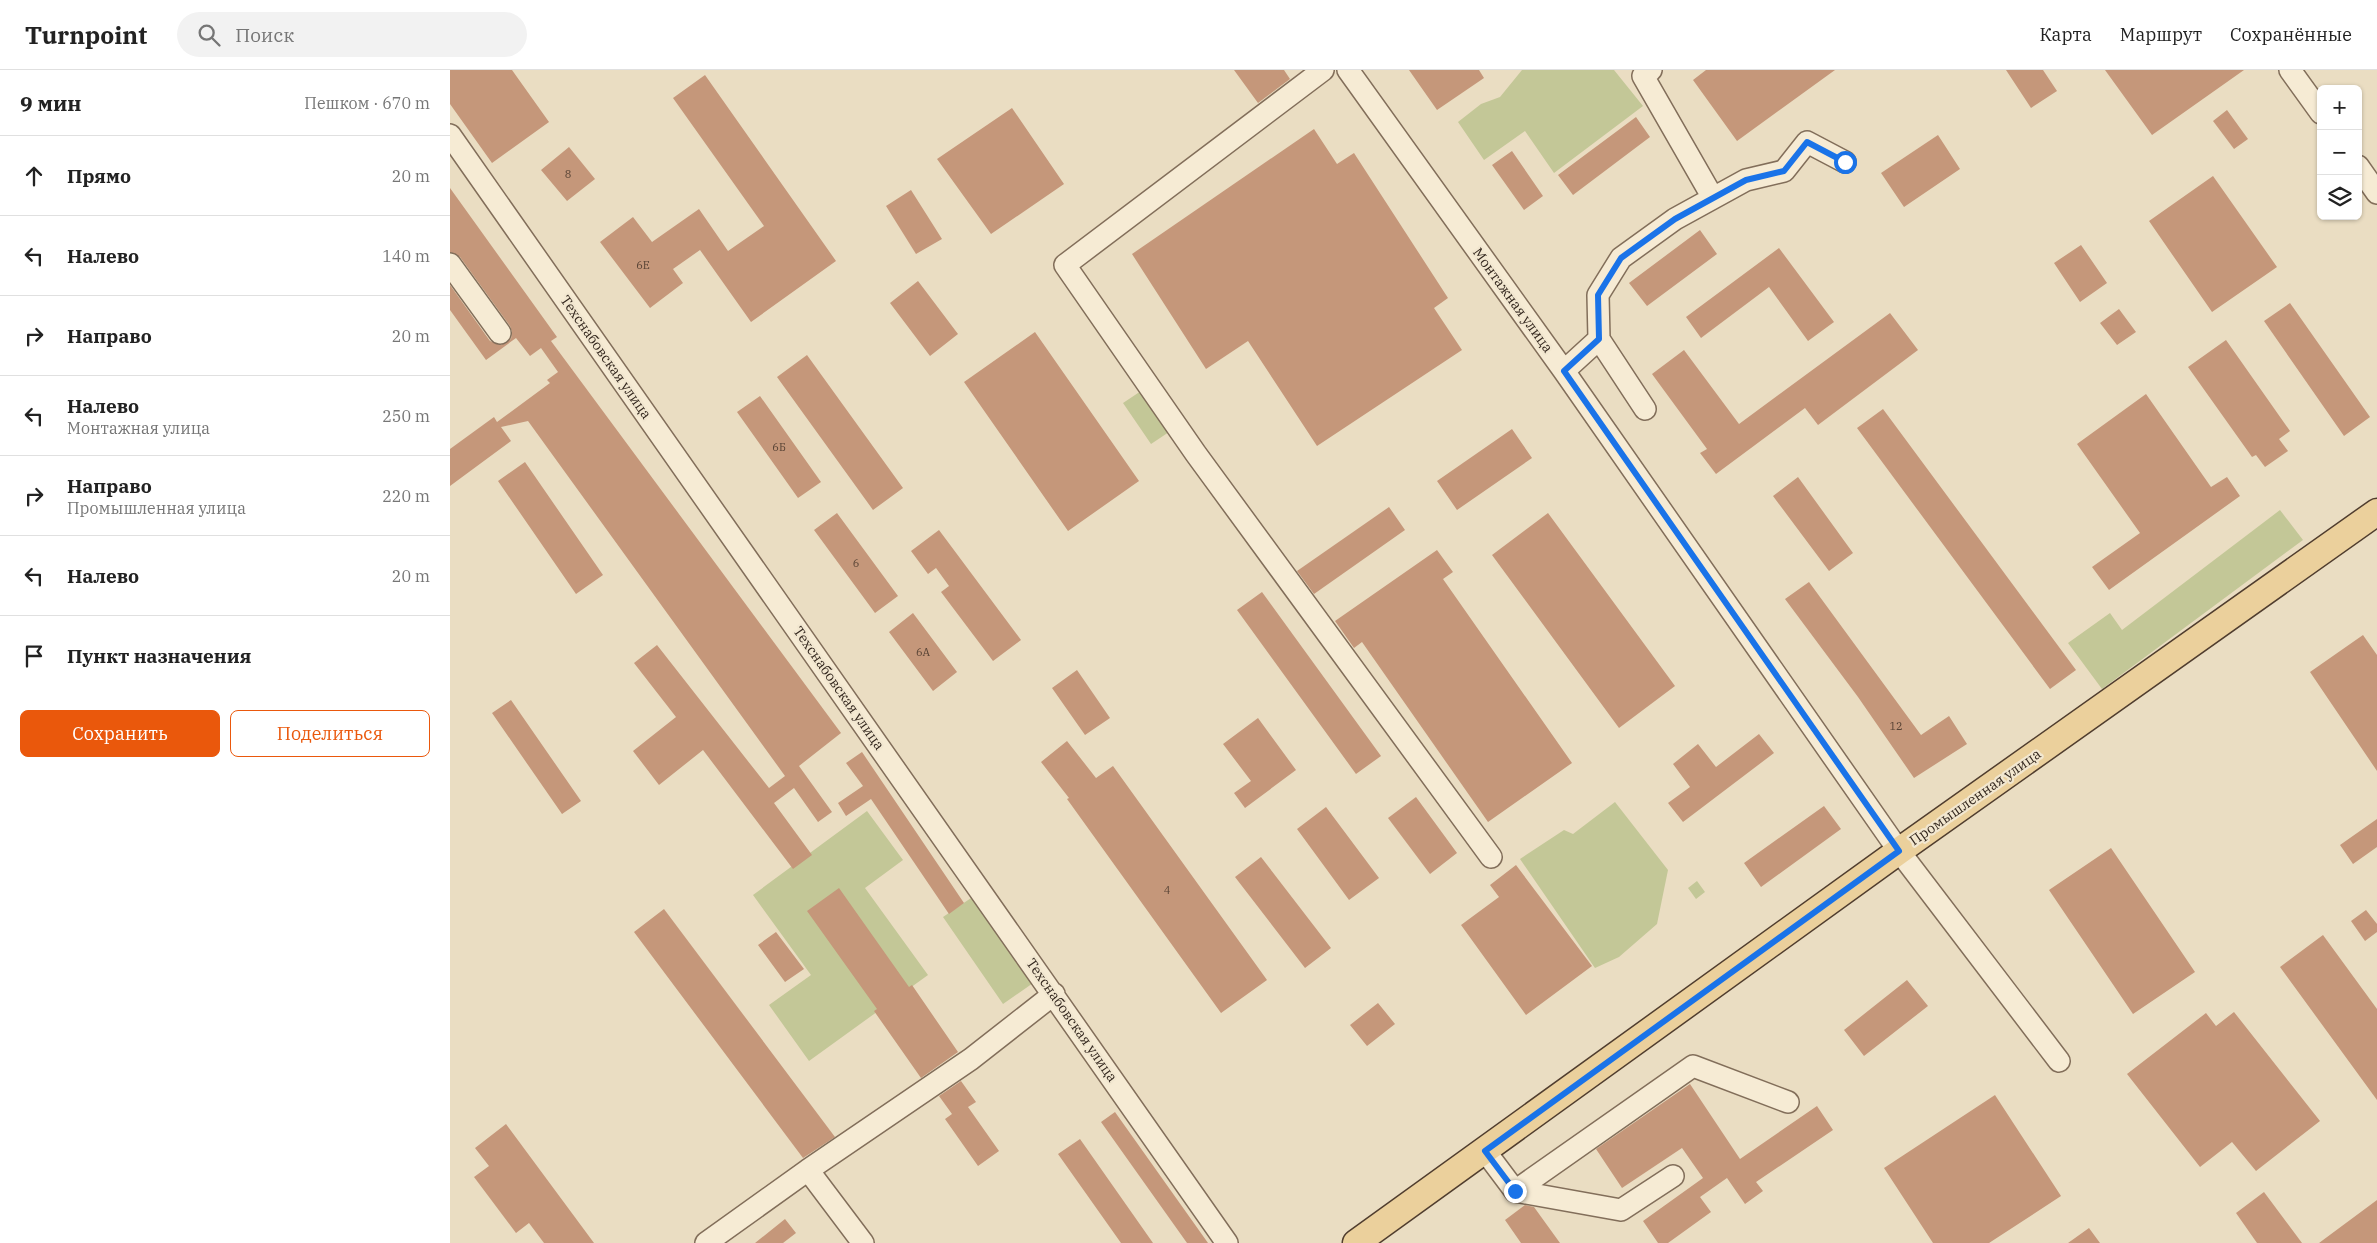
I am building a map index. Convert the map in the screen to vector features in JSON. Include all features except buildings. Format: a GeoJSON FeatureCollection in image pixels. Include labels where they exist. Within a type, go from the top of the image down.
{"type":"FeatureCollection","features":[{"type":"Feature","properties":{"kind":"main road","name":"Промышленная улица"},"geometry":{"type":"LineString","coordinates":[[1356,1243],[1899,851],[2377,512]]}},
{"type":"Feature","properties":{"kind":"street"},"geometry":{"type":"LineString","coordinates":[[1323,70],[1065,265],[1196,454],[1491,857]]}},
{"type":"Feature","properties":{"kind":"street","name":"Монтажная улица"},"geometry":{"type":"LineString","coordinates":[[1348,70],[1564,371],[1899,851],[2059,1061]]}},
{"type":"Feature","properties":{"kind":"street"},"geometry":{"type":"LineString","coordinates":[[1651,70],[1643,76],[1713,198]]}},
{"type":"Feature","properties":{"kind":"street"},"geometry":{"type":"LineString","coordinates":[[2290,70],[2317,107]]}},
{"type":"Feature","properties":{"kind":"street","name":"Техснабовская улица"},"geometry":{"type":"LineString","coordinates":[[450,135],[1227,1243]]}},
{"type":"Feature","properties":{"kind":"street"},"geometry":{"type":"LineString","coordinates":[[1645,409],[1599,339],[1598,295],[1621,258],[1675,219],[1746,180],[1784,171],[1807,142],[1845,162]]}},
{"type":"Feature","properties":{"kind":"street"},"geometry":{"type":"LineString","coordinates":[[2362,171],[2377,192]]}},
{"type":"Feature","properties":{"kind":"street"},"geometry":{"type":"LineString","coordinates":[[450,264],[500,333]]}},
{"type":"Feature","properties":{"kind":"street"},"geometry":{"type":"LineString","coordinates":[[1564,371],[1599,339]]}},
{"type":"Feature","properties":{"kind":"street"},"geometry":{"type":"LineString","coordinates":[[706,1243],[808,1170],[971,1059],[1054,994]]}},
{"type":"Feature","properties":{"kind":"street"},"geometry":{"type":"LineString","coordinates":[[1515,1191],[1693,1066],[1788,1102]]}},
{"type":"Feature","properties":{"kind":"street"},"geometry":{"type":"LineString","coordinates":[[1485,1151],[1515,1191],[1621,1210],[1674,1176]]}},
{"type":"Feature","properties":{"kind":"street"},"geometry":{"type":"LineString","coordinates":[[808,1170],[862,1243]]}},
{"type":"Feature","properties":{"kind":"green space"},"geometry":{"type":"Polygon","coordinates":[[[1522,70],[1614,70],[1643,106],[1554,173],[1525,131],[1484,160],[1458,122],[1481,104],[1500,97],[1522,70]]]}},
{"type":"Feature","properties":{"kind":"green space"},"geometry":{"type":"Polygon","coordinates":[[[1141,391],[1169,432],[1151,444],[1123,403],[1141,391]]]}},
{"type":"Feature","properties":{"kind":"green space"},"geometry":{"type":"Polygon","coordinates":[[[2280,510],[2303,540],[2102,689],[2068,643],[2110,613],[2122,630],[2280,510]]]}},
{"type":"Feature","properties":{"kind":"green space"},"geometry":{"type":"Polygon","coordinates":[[[1615,802],[1668,870],[1657,924],[1619,957],[1595,968],[1520,859],[1564,830],[1573,834],[1615,802]]]}},
{"type":"Feature","properties":{"kind":"green space"},"geometry":{"type":"Polygon","coordinates":[[[867,811],[903,860],[865,888],[928,975],[809,1061],[769,1005],[811,975],[753,895],[867,811]]]}},
{"type":"Feature","properties":{"kind":"green space"},"geometry":{"type":"Polygon","coordinates":[[[1697,881],[1705,892],[1696,899],[1688,888],[1697,881]]]}},
{"type":"Feature","properties":{"kind":"green space"},"geometry":{"type":"Polygon","coordinates":[[[977,894],[1036,981],[1003,1004],[943,917],[977,894]]]}},
{"type":"Feature","properties":{"kind":"route"},"geometry":{"type":"LineString","coordinates":[[1515,1191],[1485,1151],[1899,851],[1564,371],[1599,339],[1598,295],[1621,258],[1675,219],[1746,180],[1784,171],[1807,142],[1845,162]]}}]}
